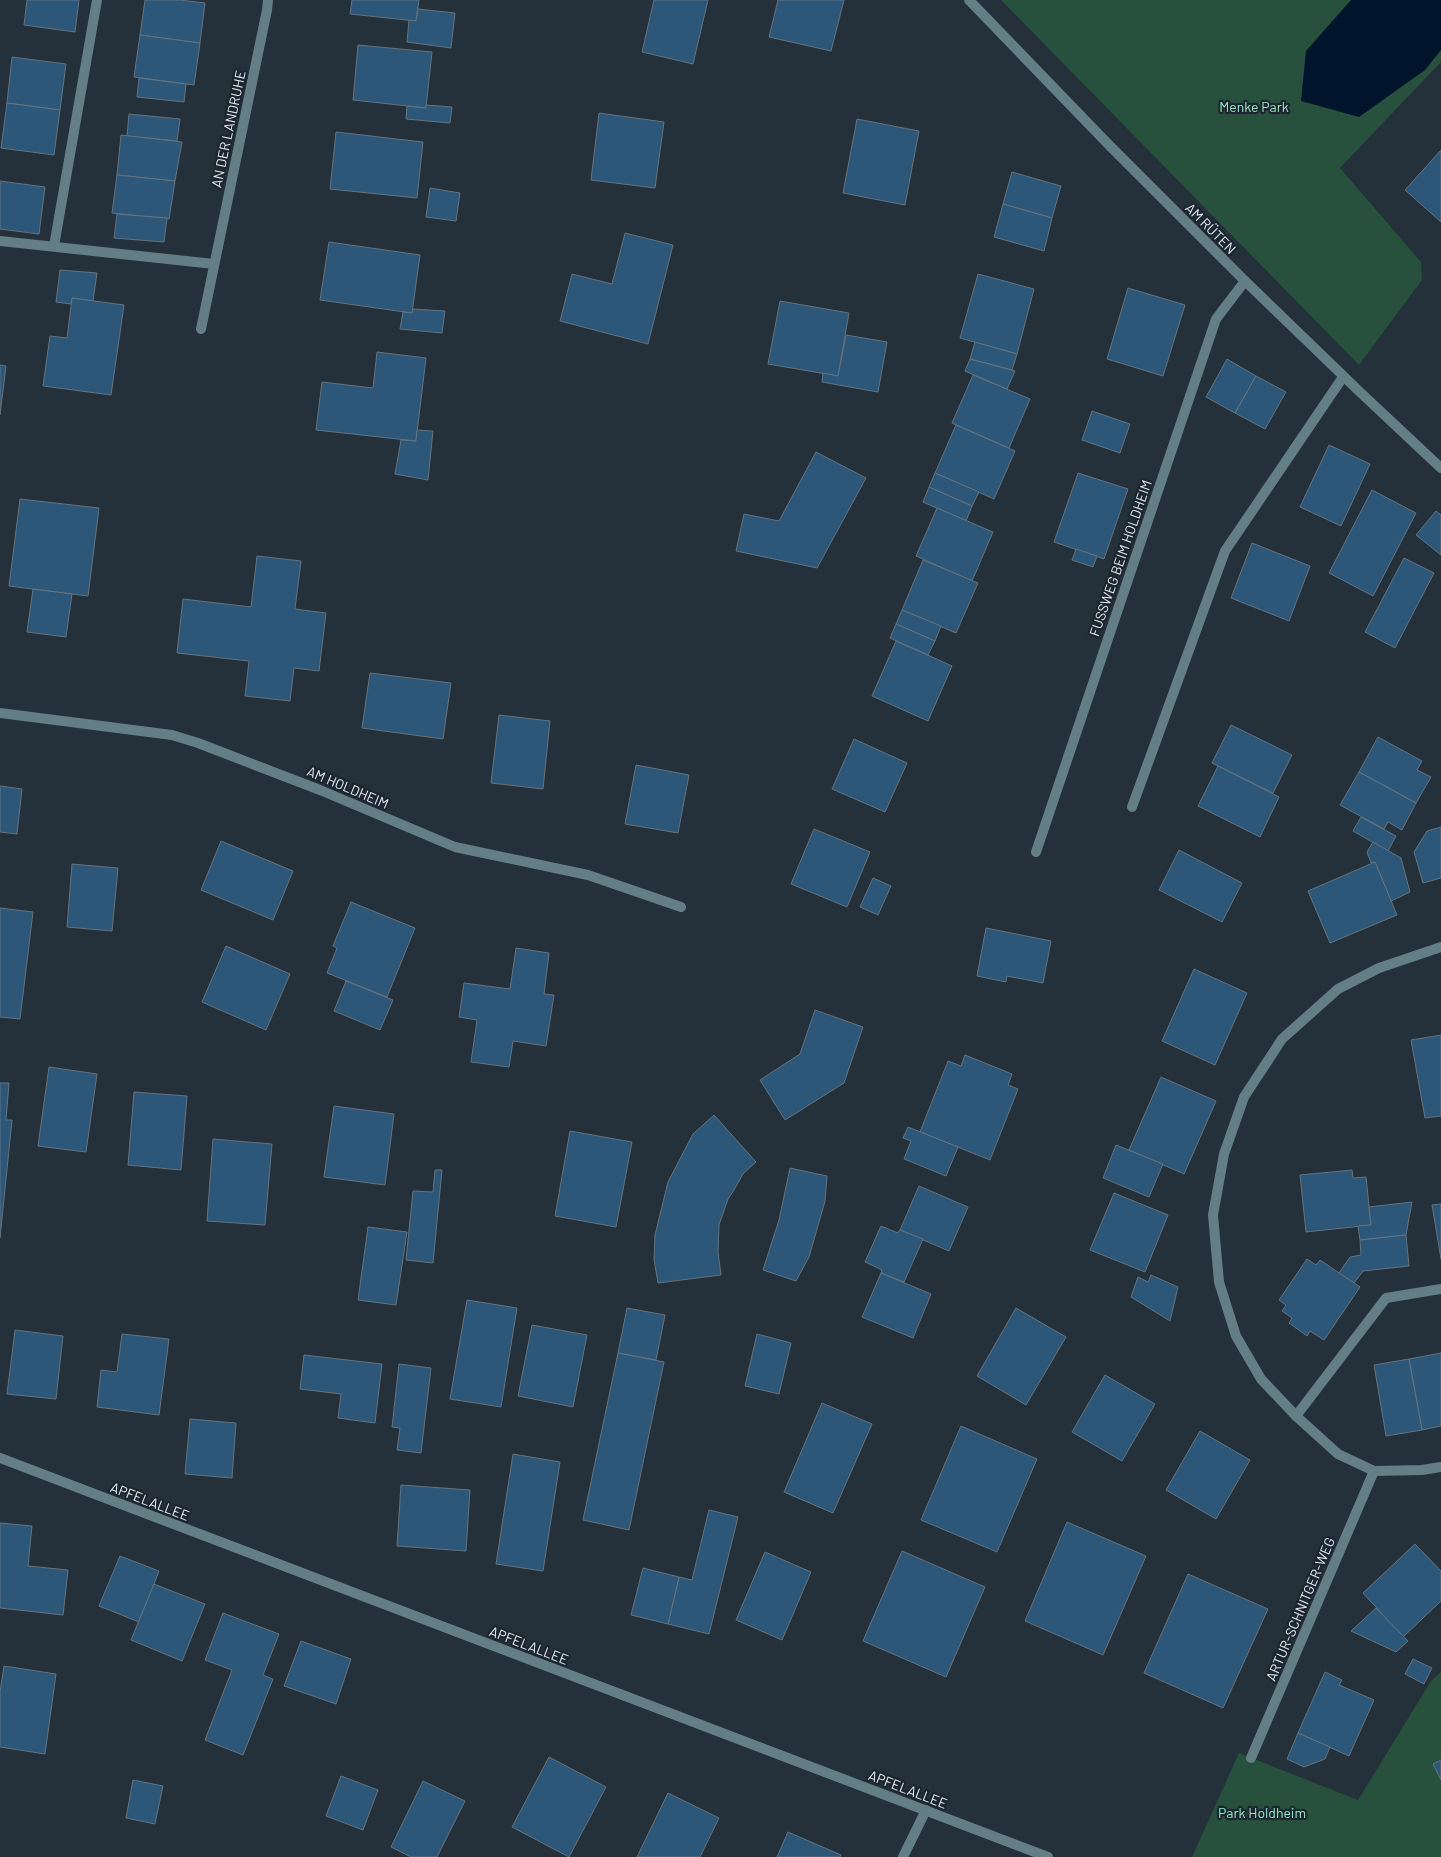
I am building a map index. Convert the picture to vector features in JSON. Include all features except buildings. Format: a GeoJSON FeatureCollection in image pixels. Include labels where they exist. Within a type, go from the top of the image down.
{"type":"FeatureCollection","features":[{"type":"Feature","properties":{"kind":"street"},"geometry":{"type":"LineString","coordinates":[[54,246],[97,0]]}},
{"type":"Feature","properties":{"kind":"street","name":"AN DER LANDRUHE"},"geometry":{"type":"LineString","coordinates":[[201,330],[268,0]]}},
{"type":"Feature","properties":{"kind":"street","name":"AM RÜTEN"},"geometry":{"type":"LineString","coordinates":[[969,0],[1109,145],[1245,281],[1343,377],[1441,468]]}},
{"type":"Feature","properties":{"kind":"street"},"geometry":{"type":"LineString","coordinates":[[0,240],[214,264]]}},
{"type":"Feature","properties":{"kind":"street","name":"FUSSWEG BEIM HOLDHEIM"},"geometry":{"type":"LineString","coordinates":[[1036,852],[1216,319],[1245,281]]}},
{"type":"Feature","properties":{"kind":"street"},"geometry":{"type":"LineString","coordinates":[[1132,807],[1225,551],[1343,377]]}},
{"type":"Feature","properties":{"kind":"street","name":"AM HOLDHEIM"},"geometry":{"type":"LineString","coordinates":[[0,713],[172,735],[198,743],[320,790],[455,847],[588,875],[681,907]]}},
{"type":"Feature","properties":{"kind":"street"},"geometry":{"type":"LineString","coordinates":[[1441,947],[1379,968],[1338,989],[1282,1039],[1244,1097],[1224,1154],[1213,1215],[1219,1282],[1236,1336],[1261,1379],[1296,1416],[1338,1454],[1374,1470],[1422,1470],[1441,1467]]}},
{"type":"Feature","properties":{"kind":"street"},"geometry":{"type":"LineString","coordinates":[[1296,1416],[1386,1298],[1441,1289]]}},
{"type":"Feature","properties":{"kind":"street","name":"APFELALLEE"},"geometry":{"type":"LineString","coordinates":[[0,1458],[1048,1857]]}},
{"type":"Feature","properties":{"kind":"street","name":"ARTUR-SCHNITGER-WEG"},"geometry":{"type":"LineString","coordinates":[[1251,1758],[1374,1470]]}},
{"type":"Feature","properties":{"kind":"street"},"geometry":{"type":"LineString","coordinates":[[903,1857],[926,1810]]}},
{"type":"Feature","properties":{"kind":"green space","name":"Menke Park"},"geometry":{"type":"Polygon","coordinates":[[[1001,0],[1441,0],[1441,62],[1340,168],[1421,262],[1422,280],[1359,365],[1001,0]]]}},
{"type":"Feature","properties":{"kind":"green space","name":"Park Holdheim"},"geometry":{"type":"Polygon","coordinates":[[[1441,1672],[1441,1857],[1192,1857],[1239,1753],[1358,1800],[1431,1681],[1441,1672]]]}},
{"type":"Feature","properties":{"kind":"water"},"geometry":{"type":"Polygon","coordinates":[[[1351,0],[1441,0],[1441,50],[1425,70],[1359,117],[1301,101],[1306,51],[1351,0]]]}}]}
